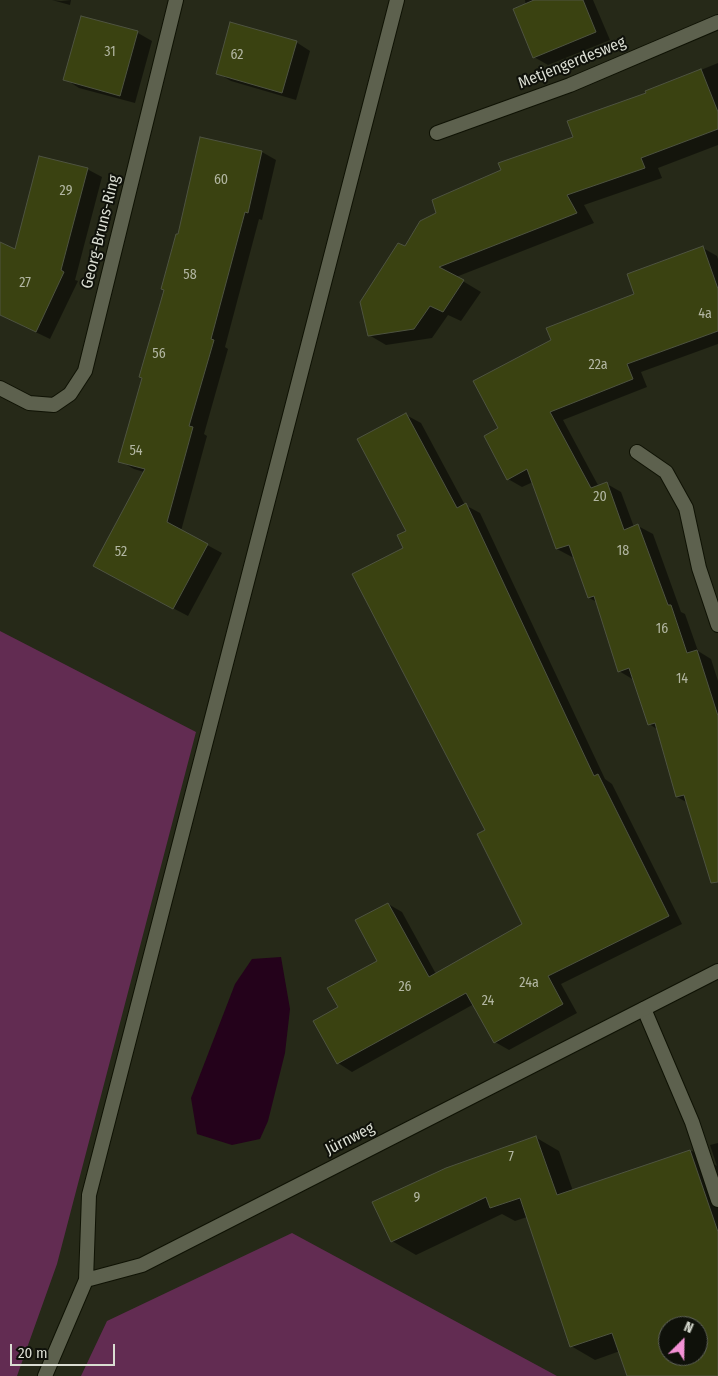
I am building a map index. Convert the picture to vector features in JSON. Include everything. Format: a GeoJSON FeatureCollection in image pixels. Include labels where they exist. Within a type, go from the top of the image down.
{"type":"FeatureCollection","features":[{"type":"Feature","properties":{"kind":"street","name":"Georg-Bruns-Ring"},"geometry":{"type":"LineString","coordinates":[[0,388],[28,402],[54,405],[70,394],[84,371],[176,0]]}},
{"type":"Feature","properties":{"kind":"street"},"geometry":{"type":"LineString","coordinates":[[45,1376],[86,1280],[89,1195],[397,0]]}},
{"type":"Feature","properties":{"kind":"street","name":"Metjengerdesweg"},"geometry":{"type":"LineString","coordinates":[[437,133],[570,85],[718,22]]}},
{"type":"Feature","properties":{"kind":"street"},"geometry":{"type":"LineString","coordinates":[[637,452],[666,472],[686,508],[699,568],[718,625]]}},
{"type":"Feature","properties":{"kind":"street","name":"Jürnweg"},"geometry":{"type":"LineString","coordinates":[[86,1280],[142,1265],[718,971]]}},
{"type":"Feature","properties":{"kind":"street"},"geometry":{"type":"LineString","coordinates":[[644,1009],[692,1122],[718,1200]]}},
{"type":"Feature","properties":{"kind":"shaded area"},"geometry":{"type":"Polygon","coordinates":[[[0,631],[196,732],[57,1264],[17,1376],[0,1376],[0,631]]]}},
{"type":"Feature","properties":{"kind":"shaded area"},"geometry":{"type":"Polygon","coordinates":[[[281,957],[290,1009],[285,1053],[268,1121],[260,1139],[232,1145],[197,1134],[191,1098],[235,984],[252,959],[281,957]]]}},
{"type":"Feature","properties":{"kind":"shaded area"},"geometry":{"type":"Polygon","coordinates":[[[292,1233],[557,1376],[81,1376],[107,1321],[292,1233]]]}},
{"type":"Feature","properties":{"kind":"building"},"geometry":{"type":"Polygon","coordinates":[[[534,0],[583,0],[596,32],[533,58],[513,9],[534,0]]]}},
{"type":"Feature","properties":{"kind":"building"},"geometry":{"type":"Polygon","coordinates":[[[81,16],[138,31],[120,96],[63,80],[81,16]]]}},
{"type":"Feature","properties":{"kind":"building"},"geometry":{"type":"Polygon","coordinates":[[[230,22],[297,41],[282,93],[216,74],[230,22]]]}},
{"type":"Feature","properties":{"kind":"building"},"geometry":{"type":"Polygon","coordinates":[[[701,69],[718,112],[718,129],[641,158],[645,168],[567,195],[577,213],[439,267],[464,280],[443,312],[430,306],[414,329],[368,336],[360,302],[398,243],[405,246],[420,221],[436,213],[432,200],[501,170],[498,163],[573,137],[567,121],[646,93],[645,91],[701,69]]]}},
{"type":"Feature","properties":{"kind":"building"},"geometry":{"type":"Polygon","coordinates":[[[200,137],[262,151],[248,213],[245,212],[211,339],[214,340],[189,426],[193,427],[167,522],[208,544],[173,609],[93,566],[145,469],[118,462],[142,378],[139,377],[164,290],[161,289],[176,234],[178,234],[200,137]]]}},
{"type":"Feature","properties":{"kind":"building"},"geometry":{"type":"Polygon","coordinates":[[[39,156],[88,168],[61,270],[64,272],[36,332],[0,315],[0,242],[15,249],[39,156]]]}},
{"type":"Feature","properties":{"kind":"building"},"geometry":{"type":"Polygon","coordinates":[[[703,246],[718,289],[718,331],[627,364],[633,379],[550,412],[591,488],[607,482],[624,530],[638,524],[668,605],[671,605],[687,653],[697,650],[718,716],[718,882],[711,883],[684,795],[676,797],[655,723],[648,725],[629,668],[618,672],[594,596],[588,598],[569,545],[556,549],[527,469],[507,480],[484,436],[498,428],[473,381],[551,340],[546,328],[634,294],[627,274],[703,246]]]}},
{"type":"Feature","properties":{"kind":"building"},"geometry":{"type":"Polygon","coordinates":[[[406,413],[457,508],[466,503],[594,776],[598,774],[669,916],[548,976],[563,1004],[494,1043],[466,993],[337,1064],[313,1021],[338,1007],[327,988],[377,961],[355,920],[388,903],[429,977],[522,924],[477,834],[485,830],[352,574],[403,548],[397,535],[406,531],[357,439],[406,413]]]}},
{"type":"Feature","properties":{"kind":"building"},"geometry":{"type":"Polygon","coordinates":[[[536,1136],[557,1195],[690,1150],[718,1232],[718,1376],[627,1376],[612,1333],[570,1347],[520,1198],[490,1208],[486,1197],[391,1242],[372,1202],[446,1168],[536,1136]]]}}]}
